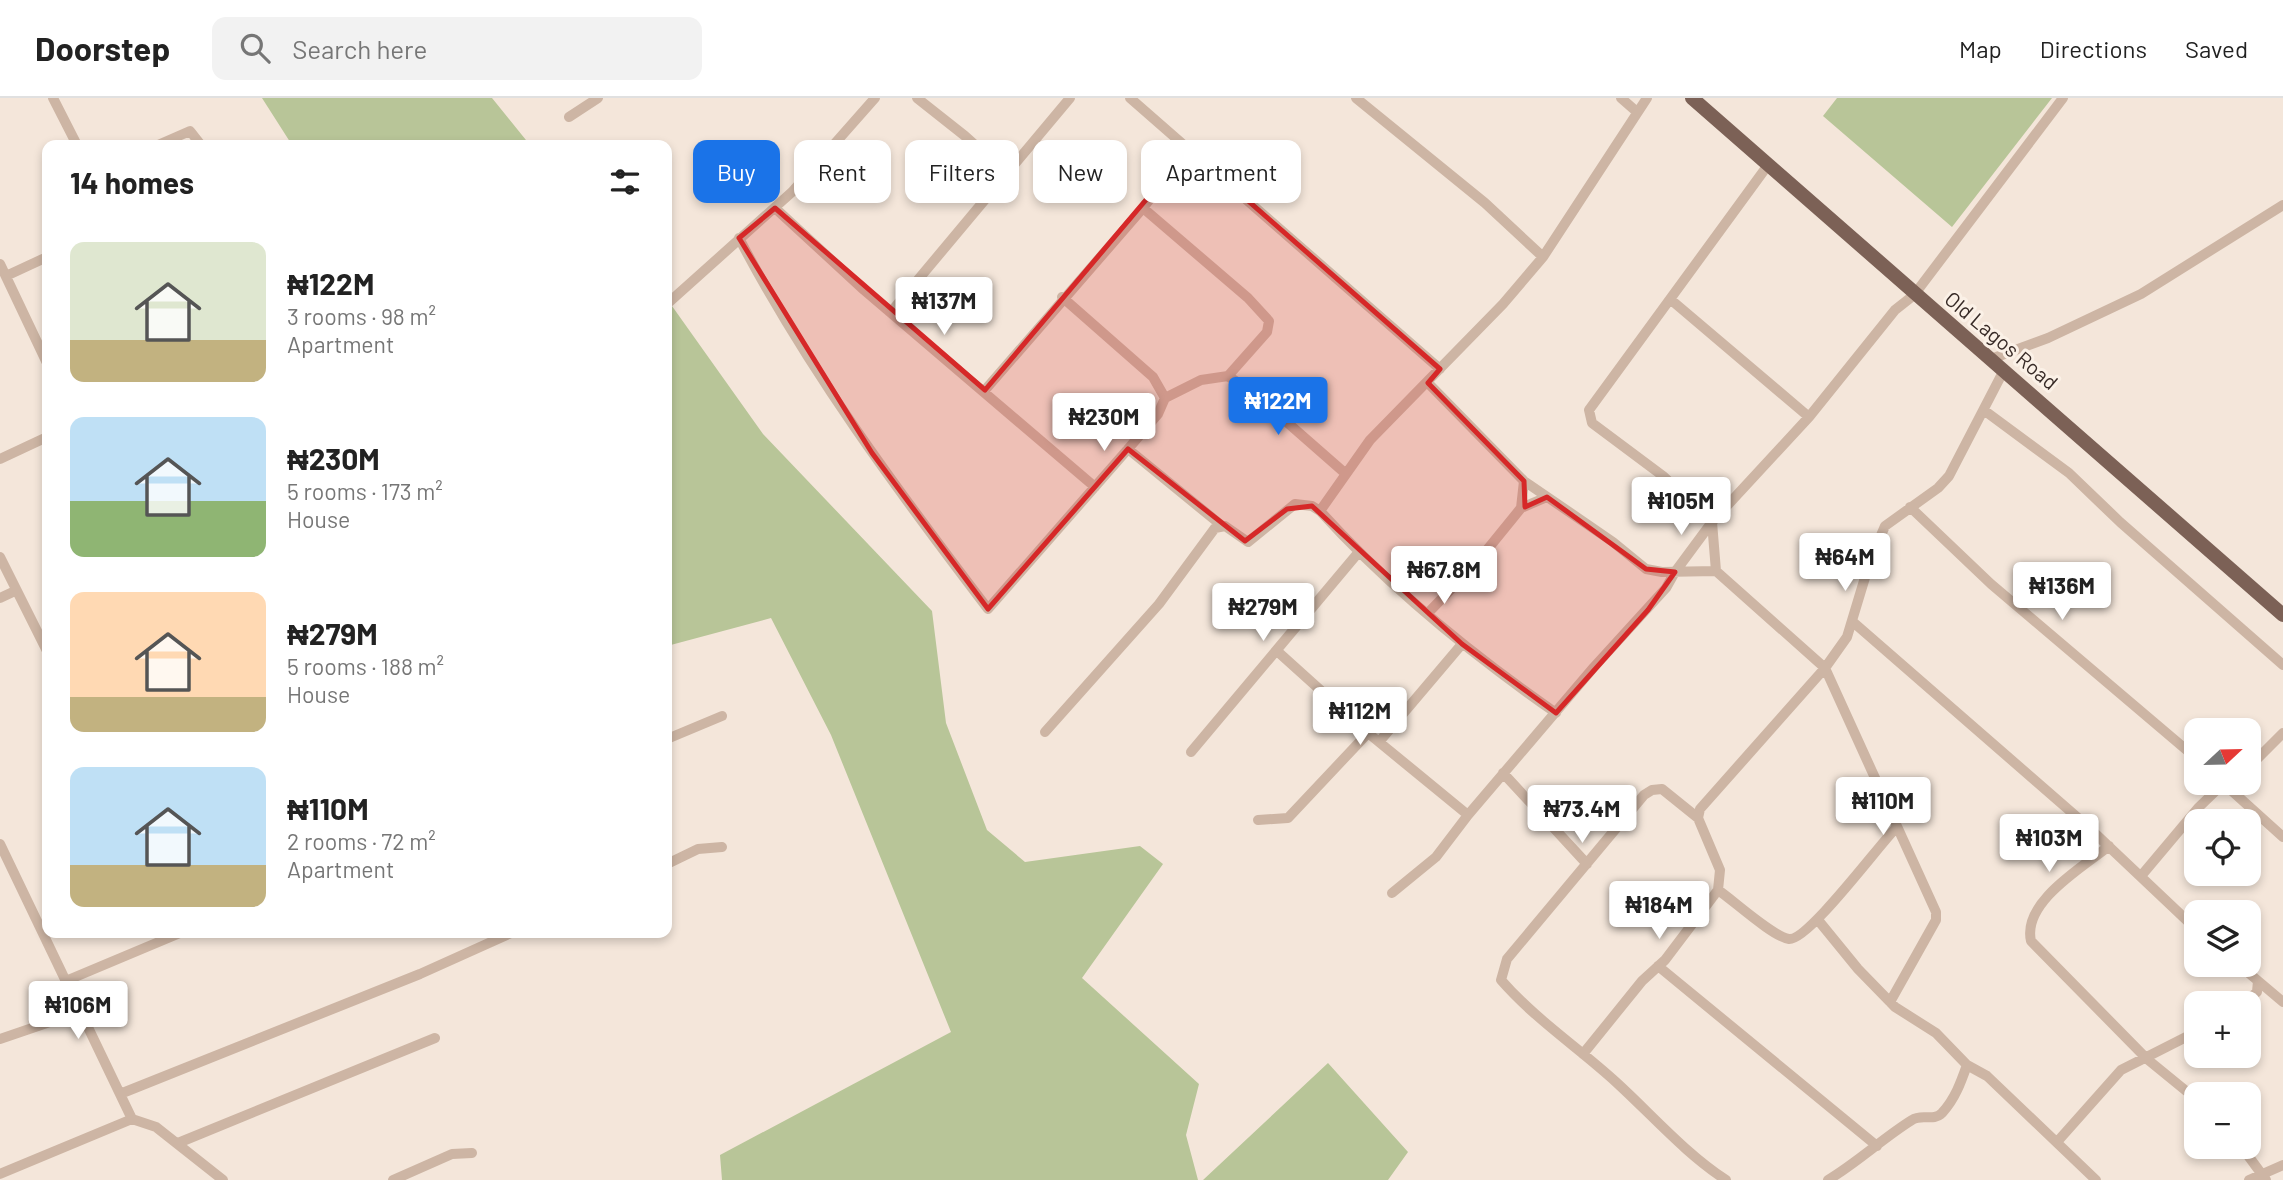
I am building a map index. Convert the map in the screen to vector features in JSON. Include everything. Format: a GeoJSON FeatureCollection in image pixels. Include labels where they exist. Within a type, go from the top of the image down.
{"type":"FeatureCollection","features":[{"type":"Feature","properties":{"kind":"main road","name":"Old Lagos Road"},"geometry":{"type":"LineString","coordinates":[[1692,98],[1914,295],[2004,370],[2283,615]]}},
{"type":"Feature","properties":{"kind":"street"},"geometry":{"type":"LineString","coordinates":[[53,98],[74,140]]}},
{"type":"Feature","properties":{"kind":"street"},"geometry":{"type":"LineString","coordinates":[[569,117],[598,98]]}},
{"type":"Feature","properties":{"kind":"street"},"geometry":{"type":"LineString","coordinates":[[672,299],[775,208],[875,98]]}},
{"type":"Feature","properties":{"kind":"street"},"geometry":{"type":"LineString","coordinates":[[917,98],[970,140]]}},
{"type":"Feature","properties":{"kind":"street"},"geometry":{"type":"LineString","coordinates":[[1019,158],[1070,98]]}},
{"type":"Feature","properties":{"kind":"street"},"geometry":{"type":"LineString","coordinates":[[1130,98],[1179,140]]}},
{"type":"Feature","properties":{"kind":"street"},"geometry":{"type":"LineString","coordinates":[[1356,98],[1485,203],[1543,257]]}},
{"type":"Feature","properties":{"kind":"street"},"geometry":{"type":"LineString","coordinates":[[1621,98],[1637,112]]}},
{"type":"Feature","properties":{"kind":"street"},"geometry":{"type":"LineString","coordinates":[[1320,511],[1370,440],[1503,304],[1543,257],[1574,214],[1647,98]]}},
{"type":"Feature","properties":{"kind":"street"},"geometry":{"type":"LineString","coordinates":[[1392,893],[1436,857],[1468,815],[1623,634],[1648,610],[1712,522],[1809,416],[1878,329],[1914,295],[2063,98]]}},
{"type":"Feature","properties":{"kind":"street"},"geometry":{"type":"LineString","coordinates":[[169,140],[190,131],[197,140]]}},
{"type":"Feature","properties":{"kind":"street"},"geometry":{"type":"LineString","coordinates":[[1716,571],[1712,522],[1663,477],[1592,423],[1589,417],[1594,402],[1768,165]]}},
{"type":"Feature","properties":{"kind":"street"},"geometry":{"type":"LineString","coordinates":[[891,312],[981,203]]}},
{"type":"Feature","properties":{"kind":"street"},"geometry":{"type":"LineString","coordinates":[[985,390],[1062,297],[1147,203]]}},
{"type":"Feature","properties":{"kind":"street"},"geometry":{"type":"LineString","coordinates":[[1251,203],[1440,369]]}},
{"type":"Feature","properties":{"kind":"street"},"geometry":{"type":"LineString","coordinates":[[1991,359],[2048,338],[2141,295],[2283,205]]}},
{"type":"Feature","properties":{"kind":"street"},"geometry":{"type":"LineString","coordinates":[[775,208],[891,312],[985,390],[1067,466],[1095,487]]}},
{"type":"Feature","properties":{"kind":"street"},"geometry":{"type":"LineString","coordinates":[[739,238],[791,331],[865,442],[988,609],[1158,414],[1165,398],[1201,380],[1228,376],[1267,332],[1269,321],[1248,298],[1143,208]]}},
{"type":"Feature","properties":{"kind":"street"},"geometry":{"type":"LineString","coordinates":[[6,276],[42,259]]}},
{"type":"Feature","properties":{"kind":"street"},"geometry":{"type":"LineString","coordinates":[[0,264],[42,352]]}},
{"type":"Feature","properties":{"kind":"street"},"geometry":{"type":"LineString","coordinates":[[1062,297],[1153,377],[1165,398]]}},
{"type":"Feature","properties":{"kind":"street"},"geometry":{"type":"LineString","coordinates":[[1670,299],[1809,416]]}},
{"type":"Feature","properties":{"kind":"street"},"geometry":{"type":"LineString","coordinates":[[1698,818],[1699,809],[1825,668],[1847,637],[1880,534],[1885,526],[1938,488],[1949,476],[2004,370]]}},
{"type":"Feature","properties":{"kind":"street"},"geometry":{"type":"LineString","coordinates":[[1228,376],[1256,395],[1346,474]]}},
{"type":"Feature","properties":{"kind":"street"},"geometry":{"type":"LineString","coordinates":[[1428,383],[1524,481],[1613,542],[1646,569],[1675,572],[1716,571],[1825,668],[1896,828],[1932,901],[1936,920],[1890,1002]]}},
{"type":"Feature","properties":{"kind":"street"},"geometry":{"type":"LineString","coordinates":[[1985,411],[2069,473],[2129,531],[2283,665]]}},
{"type":"Feature","properties":{"kind":"street"},"geometry":{"type":"LineString","coordinates":[[0,459],[42,439]]}},
{"type":"Feature","properties":{"kind":"street"},"geometry":{"type":"LineString","coordinates":[[1128,449],[1221,525],[1248,541],[1296,505],[1312,506],[1320,511],[1358,553],[1462,643],[1556,713]]}},
{"type":"Feature","properties":{"kind":"street"},"geometry":{"type":"LineString","coordinates":[[1521,508],[1524,481]]}},
{"type":"Feature","properties":{"kind":"street"},"geometry":{"type":"LineString","coordinates":[[1428,613],[1478,561],[1521,508],[1547,497]]}},
{"type":"Feature","properties":{"kind":"street"},"geometry":{"type":"LineString","coordinates":[[1910,507],[1991,584],[2105,677],[2184,747]]}},
{"type":"Feature","properties":{"kind":"street"},"geometry":{"type":"LineString","coordinates":[[1045,732],[1159,604],[1221,525]]}},
{"type":"Feature","properties":{"kind":"street"},"geometry":{"type":"LineString","coordinates":[[1191,752],[1358,553]]}},
{"type":"Feature","properties":{"kind":"street"},"geometry":{"type":"LineString","coordinates":[[0,557],[42,642]]}},
{"type":"Feature","properties":{"kind":"street"},"geometry":{"type":"LineString","coordinates":[[0,598],[15,591]]}},
{"type":"Feature","properties":{"kind":"street"},"geometry":{"type":"LineString","coordinates":[[1853,622],[2109,846],[2184,917]]}},
{"type":"Feature","properties":{"kind":"street"},"geometry":{"type":"LineString","coordinates":[[1379,742],[1462,643]]}},
{"type":"Feature","properties":{"kind":"street"},"geometry":{"type":"LineString","coordinates":[[1277,651],[1368,733],[1468,815]]}},
{"type":"Feature","properties":{"kind":"street"},"geometry":{"type":"LineString","coordinates":[[672,737],[722,716]]}},
{"type":"Feature","properties":{"kind":"street"},"geometry":{"type":"LineString","coordinates":[[1258,820],[1288,818],[1368,733]]}},
{"type":"Feature","properties":{"kind":"street"},"geometry":{"type":"LineString","coordinates":[[2261,754],[2283,733]]}},
{"type":"Feature","properties":{"kind":"street"},"geometry":{"type":"LineString","coordinates":[[1503,774],[1587,864]]}},
{"type":"Feature","properties":{"kind":"street"},"geometry":{"type":"LineString","coordinates":[[1583,1054],[1711,903],[1718,890],[1720,870],[1698,818],[1662,789],[1652,790],[1518,945],[1501,973],[1501,980],[1523,1005],[1583,1054],[1693,1157],[1726,1180]]}},
{"type":"Feature","properties":{"kind":"street"},"geometry":{"type":"LineString","coordinates":[[2141,876],[2211,795]]}},
{"type":"Feature","properties":{"kind":"street"},"geometry":{"type":"LineString","coordinates":[[2237,795],[2283,836]]}},
{"type":"Feature","properties":{"kind":"street"},"geometry":{"type":"LineString","coordinates":[[1718,890],[1788,939],[1796,937],[1818,920],[1896,828]]}},
{"type":"Feature","properties":{"kind":"street"},"geometry":{"type":"LineString","coordinates":[[0,844],[42,928]]}},
{"type":"Feature","properties":{"kind":"street"},"geometry":{"type":"LineString","coordinates":[[2109,846],[2051,892],[2032,916],[2029,929],[2037,947],[2147,1059],[2184,1089]]}},
{"type":"Feature","properties":{"kind":"street"},"geometry":{"type":"LineString","coordinates":[[672,862],[698,849],[722,847]]}},
{"type":"Feature","properties":{"kind":"street"},"geometry":{"type":"LineString","coordinates":[[1818,920],[1858,969],[1890,1002],[1936,1033],[1967,1065],[1987,1076],[2096,1180]]}},
{"type":"Feature","properties":{"kind":"street"},"geometry":{"type":"LineString","coordinates":[[47,938],[132,1119]]}},
{"type":"Feature","properties":{"kind":"street"},"geometry":{"type":"LineString","coordinates":[[68,980],[168,938]]}},
{"type":"Feature","properties":{"kind":"street"},"geometry":{"type":"LineString","coordinates":[[120,1094],[420,974],[500,938]]}},
{"type":"Feature","properties":{"kind":"street"},"geometry":{"type":"LineString","coordinates":[[1658,966],[1877,1146]]}},
{"type":"Feature","properties":{"kind":"street"},"geometry":{"type":"LineString","coordinates":[[2253,977],[2283,1002]]}},
{"type":"Feature","properties":{"kind":"street"},"geometry":{"type":"LineString","coordinates":[[2257,991],[2258,981]]}},
{"type":"Feature","properties":{"kind":"street"},"geometry":{"type":"LineString","coordinates":[[0,1039],[82,1011]]}},
{"type":"Feature","properties":{"kind":"street"},"geometry":{"type":"LineString","coordinates":[[178,1143],[435,1038]]}},
{"type":"Feature","properties":{"kind":"street"},"geometry":{"type":"LineString","coordinates":[[2057,1142],[2121,1070],[2184,1039]]}},
{"type":"Feature","properties":{"kind":"street"},"geometry":{"type":"LineString","coordinates":[[1828,1180],[1914,1118],[1936,1117],[1942,1113],[1958,1090],[1967,1065]]}},
{"type":"Feature","properties":{"kind":"street"},"geometry":{"type":"LineString","coordinates":[[0,1174],[132,1119],[156,1127],[223,1180]]}},
{"type":"Feature","properties":{"kind":"street"},"geometry":{"type":"LineString","coordinates":[[393,1180],[452,1154],[472,1153]]}},
{"type":"Feature","properties":{"kind":"street"},"geometry":{"type":"LineString","coordinates":[[2251,1159],[2265,1178]]}},
{"type":"Feature","properties":{"kind":"street"},"geometry":{"type":"LineString","coordinates":[[2249,1180],[2265,1178],[2283,1165]]}},
{"type":"Feature","properties":{"kind":"highlighted area"},"geometry":{"type":"Polygon","coordinates":[[[1189,149],[1440,369],[1428,383],[1524,481],[1525,507],[1547,497],[1646,569],[1675,572],[1648,610],[1556,713],[1462,644],[1312,506],[1287,509],[1245,541],[1128,449],[988,609],[872,453],[739,238],[775,208],[985,390],[1189,149]]]}},
{"type":"Feature","properties":{"kind":"green space"},"geometry":{"type":"Polygon","coordinates":[[[262,98],[492,98],[526,140],[289,140],[262,98]]]}},
{"type":"Feature","properties":{"kind":"green space"},"geometry":{"type":"Polygon","coordinates":[[[1837,98],[2052,98],[1952,227],[1823,116],[1837,98]]]}},
{"type":"Feature","properties":{"kind":"green space"},"geometry":{"type":"Polygon","coordinates":[[[672,306],[763,434],[932,611],[946,723],[987,830],[1025,862],[1140,846],[1163,864],[1082,978],[1199,1084],[1186,1135],[1198,1180],[722,1180],[720,1155],[951,1032],[831,735],[771,618],[672,645],[672,306]]]}},
{"type":"Feature","properties":{"kind":"green space"},"geometry":{"type":"Polygon","coordinates":[[[1328,1063],[1408,1152],[1388,1180],[1203,1180],[1328,1063]]]}}]}
